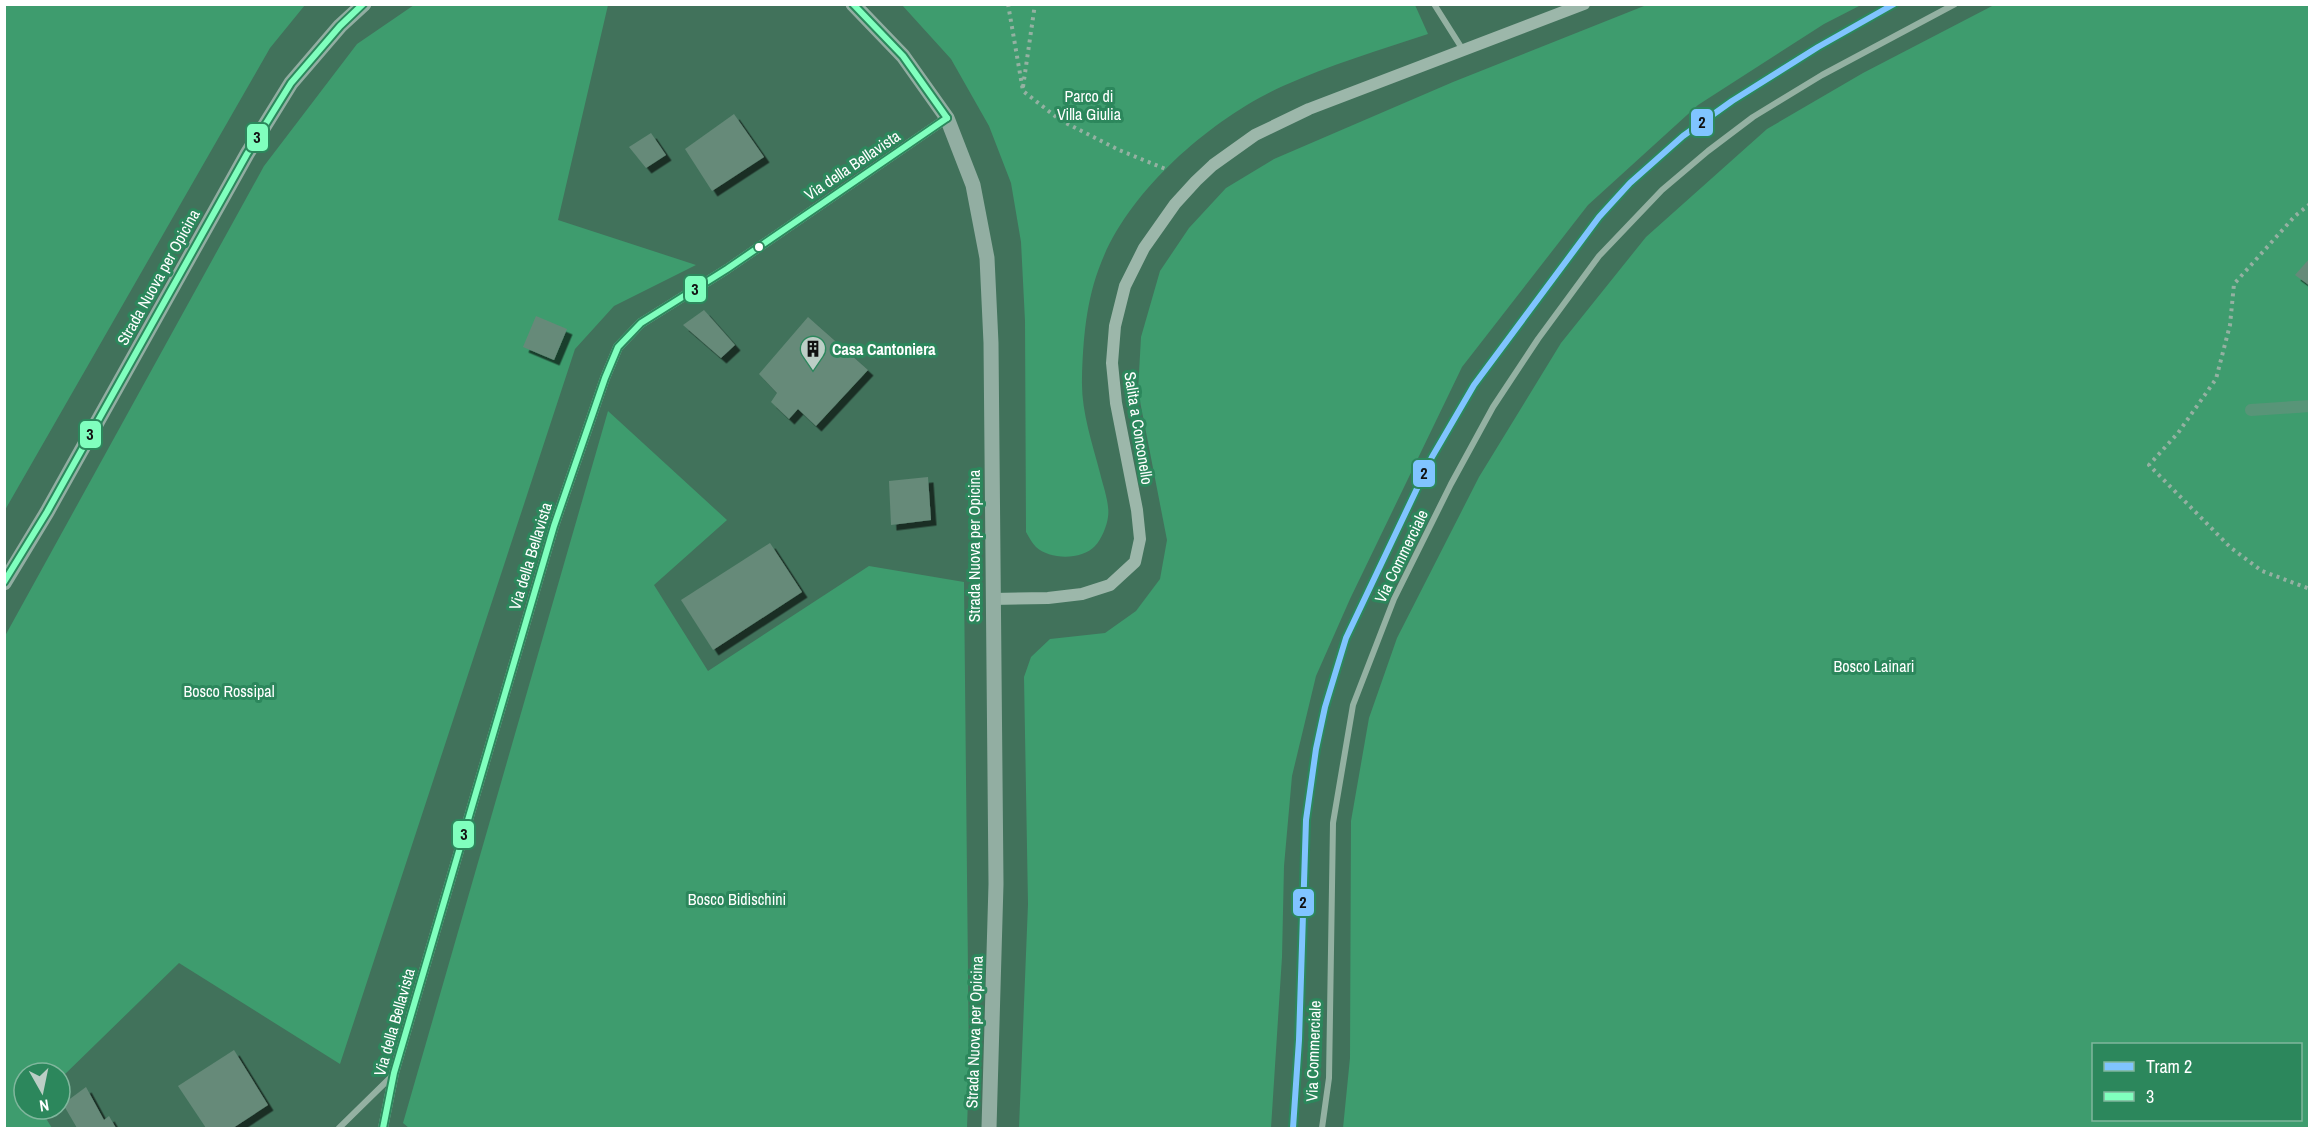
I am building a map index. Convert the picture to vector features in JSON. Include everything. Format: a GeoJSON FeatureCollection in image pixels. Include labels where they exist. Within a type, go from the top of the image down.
{"type":"FeatureCollection","features":[{"type":"Feature","properties":{"kind":"main road","name":"Strada Nuova per Opicina"},"geometry":{"type":"LineString","coordinates":[[4,583],[47,512],[247,154],[291,83],[340,26],[364,4]]}},
{"type":"Feature","properties":{"kind":"main road","name":"Strada Nuova per Opicina"},"geometry":{"type":"LineString","coordinates":[[853,4],[903,56],[947,118],[973,185],[987,258],[991,343],[996,884],[989,1128]]}},
{"type":"Feature","properties":{"kind":"main road","name":"Salita a Conconello"},"geometry":{"type":"LineString","coordinates":[[992,598],[1048,598],[1082,594],[1110,585],[1135,562],[1140,539],[1137,510],[1116,403],[1112,363],[1115,326],[1125,286],[1144,248],[1175,204],[1196,182],[1213,165],[1255,135],[1309,109],[1584,4]]}},
{"type":"Feature","properties":{"kind":"street"},"geometry":{"type":"LineString","coordinates":[[1434,4],[1463,50]]}},
{"type":"Feature","properties":{"kind":"street","name":"Via Commerciale"},"geometry":{"type":"LineString","coordinates":[[1322,1128],[1329,1078],[1333,823],[1353,705],[1394,599],[1493,406],[1538,339],[1599,256],[1662,190],[1708,151],[1754,117],[1822,75],[1954,4]]}},
{"type":"Feature","properties":{"kind":"street","name":"Via della Bellavista"},"geometry":{"type":"LineString","coordinates":[[383,1128],[394,1073],[554,526],[605,378],[618,347],[641,323],[728,269],[947,118]]}},
{"type":"Feature","properties":{"kind":"street"},"geometry":{"type":"LineString","coordinates":[[339,1128],[394,1073]]}},
{"type":"Feature","properties":{"kind":"path"},"geometry":{"type":"LineString","coordinates":[[1008,4],[1023,91],[1060,120],[1119,150],[1196,182]]}},
{"type":"Feature","properties":{"kind":"path"},"geometry":{"type":"LineString","coordinates":[[1023,91],[1035,4]]}},
{"type":"Feature","properties":{"kind":"path"},"geometry":{"type":"LineString","coordinates":[[2310,204],[2295,216],[2234,284],[2229,325],[2216,379],[2178,433],[2149,465],[2230,547],[2262,571],[2310,589]]}},
{"type":"Feature","properties":{"kind":"green space"},"geometry":{"type":"Polygon","coordinates":[[[5,4],[305,5],[270,48],[5,510],[5,4]]]}},
{"type":"Feature","properties":{"kind":"green space"},"geometry":{"type":"Polygon","coordinates":[[[1649,4],[1861,5],[1824,24],[1698,105],[1588,205],[1462,367],[1350,599],[1316,676],[1292,776],[1284,866],[1282,957],[1271,1128],[1019,1128],[1028,904],[1024,677],[1031,657],[1050,639],[1105,633],[1136,611],[1160,579],[1167,540],[1138,391],[1141,337],[1160,271],[1189,228],[1226,188],[1274,159],[1453,82],[1649,4]]]}},
{"type":"Feature","properties":{"kind":"green space","name":"Bosco Rossipal"},"geometry":{"type":"Polygon","coordinates":[[[414,5],[608,5],[558,220],[696,265],[614,306],[575,349],[340,1064],[179,963],[72,1067],[72,1061],[12,1061],[12,1121],[48,1121],[52,1128],[5,1128],[5,636],[264,166],[357,44],[414,5]]]}},
{"type":"Feature","properties":{"kind":"green space","name":"Parco di Villa Giulia"},"geometry":{"type":"Polygon","coordinates":[[[902,5],[1415,5],[1428,34],[1319,71],[1256,100],[1229,117],[1176,159],[1131,209],[1101,263],[1086,320],[1082,364],[1083,403],[1106,495],[1108,512],[1099,540],[1089,551],[1082,554],[1066,557],[1049,554],[1036,547],[1026,532],[1025,321],[1021,242],[1011,183],[989,126],[951,59],[902,5]]]}},
{"type":"Feature","properties":{"kind":"green space","name":"Bosco Lainari"},"geometry":{"type":"Polygon","coordinates":[[[1994,5],[2309,5],[2309,1128],[1343,1128],[1350,1058],[1351,821],[1369,718],[1397,638],[1479,477],[1561,343],[1646,237],[1767,129],[1863,73],[1994,5]]]}},
{"type":"Feature","properties":{"kind":"green space","name":"Bosco Bidischini"},"geometry":{"type":"Polygon","coordinates":[[[608,411],[727,520],[654,585],[708,671],[869,566],[964,582],[969,1070],[967,1128],[409,1128],[403,1123],[608,411]]]}},
{"type":"Feature","properties":{"kind":"building"},"geometry":{"type":"Polygon","coordinates":[[[734,114],[764,157],[712,191],[685,149],[734,114]]]}},
{"type":"Feature","properties":{"kind":"building"},"geometry":{"type":"Polygon","coordinates":[[[651,133],[666,155],[646,168],[629,147],[651,133]]]}},
{"type":"Feature","properties":{"kind":"building"},"geometry":{"type":"Polygon","coordinates":[[[2310,258],[2310,286],[2295,275],[2310,258]]]}},
{"type":"Feature","properties":{"kind":"building"},"geometry":{"type":"Polygon","coordinates":[[[704,310],[735,345],[721,358],[683,325],[704,310]]]}},
{"type":"Feature","properties":{"kind":"building"},"geometry":{"type":"Polygon","coordinates":[[[536,316],[567,329],[554,360],[523,347],[536,316]]]}},
{"type":"Feature","properties":{"kind":"building","name":"Casa Cantoniera"},"geometry":{"type":"Polygon","coordinates":[[[808,317],[868,370],[816,426],[798,409],[789,419],[771,402],[777,393],[759,374],[808,317]]]}},
{"type":"Feature","properties":{"kind":"building"},"geometry":{"type":"Polygon","coordinates":[[[928,477],[931,520],[891,525],[889,481],[928,477]]]}},
{"type":"Feature","properties":{"kind":"building"},"geometry":{"type":"Polygon","coordinates":[[[770,543],[802,592],[713,650],[681,600],[770,543]]]}},
{"type":"Feature","properties":{"kind":"building"},"geometry":{"type":"Polygon","coordinates":[[[234,1050],[268,1105],[233,1128],[206,1128],[178,1086],[234,1050]]]}},
{"type":"Feature","properties":{"kind":"building"},"geometry":{"type":"Polygon","coordinates":[[[86,1087],[104,1120],[109,1116],[116,1128],[77,1128],[72,1119],[72,1097],[86,1087]]]}},
{"type":"Feature","properties":{"kind":"waterway"},"geometry":{"type":"LineString","coordinates":[[2251,410],[2310,406]]}},
{"type":"Feature","properties":{"kind":"tram line","name":"2"},"geometry":{"type":"LineString","coordinates":[[1293,1128],[1299,1040],[1306,820],[1316,749],[1325,707],[1346,638],[1432,457],[1474,385],[1599,217],[1630,183],[1683,136],[1732,101],[1818,47],[1894,4]]}},
{"type":"Feature","properties":{"kind":"transit line","name":"3"},"geometry":{"type":"LineString","coordinates":[[4,582],[47,512],[247,154],[291,83],[340,26],[363,4]]}},
{"type":"Feature","properties":{"kind":"transit line","name":"3"},"geometry":{"type":"LineString","coordinates":[[853,4],[903,56],[947,118]]}},
{"type":"Feature","properties":{"kind":"transit line","name":"3"},"geometry":{"type":"LineString","coordinates":[[383,1128],[394,1073],[554,526],[605,378],[618,347],[641,323],[727,269],[947,118]]}},
{"type":"Feature","properties":{"kind":"place","name":"Casa Cantoniera"},"geometry":{"type":"Point","coordinates":[813,372]}}]}
